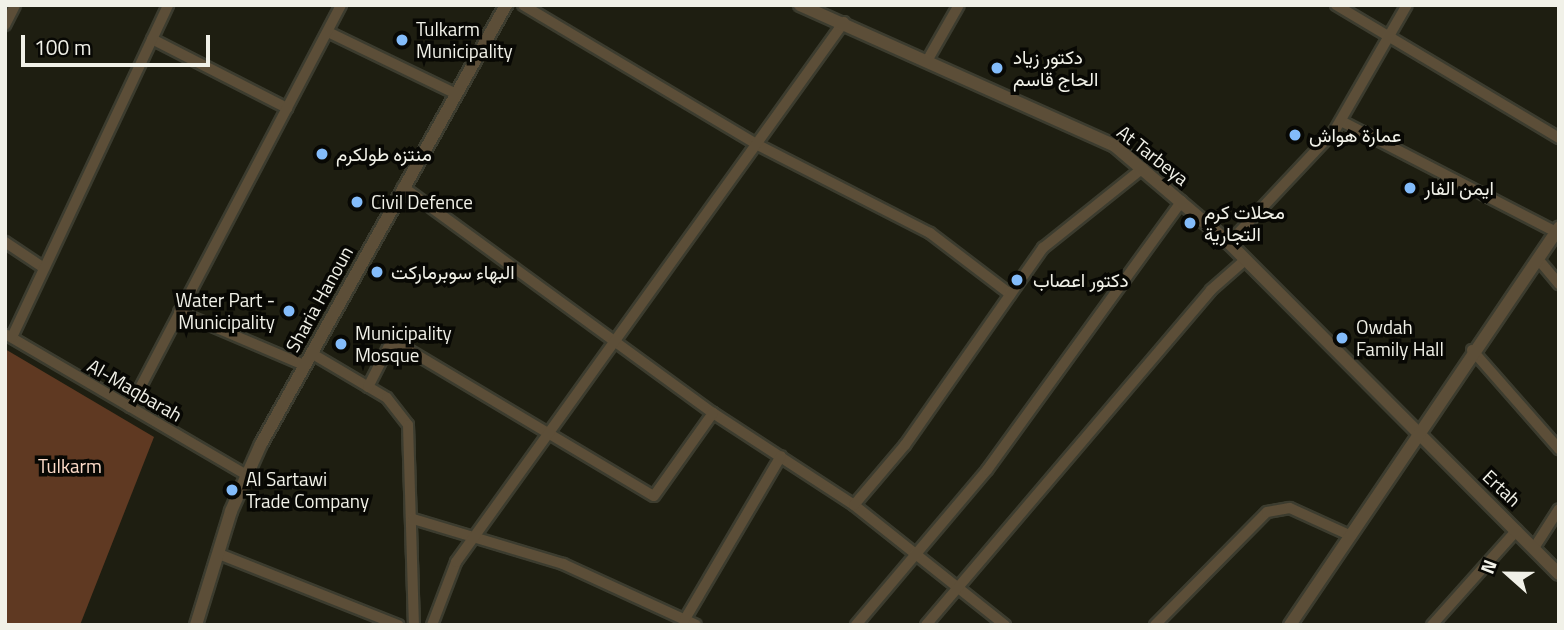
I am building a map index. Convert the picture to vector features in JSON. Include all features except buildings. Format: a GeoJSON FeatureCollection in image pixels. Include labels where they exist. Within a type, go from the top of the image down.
{"type":"FeatureCollection","features":[{"type":"Feature","properties":{"kind":"street"},"geometry":{"type":"LineString","coordinates":[[5,25],[15,5]]}},
{"type":"Feature","properties":{"kind":"street"},"geometry":{"type":"LineString","coordinates":[[8,336],[44,268],[168,5]]}},
{"type":"Feature","properties":{"kind":"street"},"geometry":{"type":"LineString","coordinates":[[130,407],[341,5]]}},
{"type":"Feature","properties":{"kind":"street","name":"Sharia Hanoun"},"geometry":{"type":"LineString","coordinates":[[197,625],[247,475],[308,359],[506,5]]}},
{"type":"Feature","properties":{"kind":"street"},"geometry":{"type":"LineString","coordinates":[[523,5],[756,144],[930,233],[1010,294]]}},
{"type":"Feature","properties":{"kind":"street","name":"At Tarbeya"},"geometry":{"type":"LineString","coordinates":[[800,5],[1058,116],[1143,168],[1228,243],[1413,435]]}},
{"type":"Feature","properties":{"kind":"street"},"geometry":{"type":"LineString","coordinates":[[927,61],[959,5]]}},
{"type":"Feature","properties":{"kind":"street"},"geometry":{"type":"LineString","coordinates":[[1336,5],[1559,138]]}},
{"type":"Feature","properties":{"kind":"street"},"geometry":{"type":"LineString","coordinates":[[1228,243],[1299,174],[1341,121],[1407,5]]}},
{"type":"Feature","properties":{"kind":"street"},"geometry":{"type":"LineString","coordinates":[[432,625],[452,571],[474,537],[844,22]]}},
{"type":"Feature","properties":{"kind":"street"},"geometry":{"type":"LineString","coordinates":[[328,32],[456,94]]}},
{"type":"Feature","properties":{"kind":"street"},"geometry":{"type":"LineString","coordinates":[[152,39],[287,108]]}},
{"type":"Feature","properties":{"kind":"street"},"geometry":{"type":"LineString","coordinates":[[1290,625],[1413,435],[1557,230],[1341,121]]}},
{"type":"Feature","properties":{"kind":"street"},"geometry":{"type":"LineString","coordinates":[[854,505],[905,445],[1010,294],[1054,236],[1143,168]]}},
{"type":"Feature","properties":{"kind":"street"},"geometry":{"type":"LineString","coordinates":[[403,187],[713,413],[854,505],[920,555],[957,590],[1005,625]]}},
{"type":"Feature","properties":{"kind":"street"},"geometry":{"type":"LineString","coordinates":[[856,625],[920,555],[1182,201]]}},
{"type":"Feature","properties":{"kind":"street"},"geometry":{"type":"LineString","coordinates":[[5,242],[44,268]]}},
{"type":"Feature","properties":{"kind":"street"},"geometry":{"type":"LineString","coordinates":[[1538,258],[1559,284]]}},
{"type":"Feature","properties":{"kind":"street"},"geometry":{"type":"LineString","coordinates":[[926,625],[1211,290],[1245,260]]}},
{"type":"Feature","properties":{"kind":"street"},"geometry":{"type":"LineString","coordinates":[[179,312],[308,359],[368,387],[394,404],[408,425],[413,519],[414,625]]}},
{"type":"Feature","properties":{"kind":"street","name":"Al-Maqbarah"},"geometry":{"type":"LineString","coordinates":[[8,336],[247,475]]}},
{"type":"Feature","properties":{"kind":"street"},"geometry":{"type":"LineString","coordinates":[[368,387],[386,351],[398,346],[550,431],[658,497],[713,413]]}},
{"type":"Feature","properties":{"kind":"street"},"geometry":{"type":"LineString","coordinates":[[1472,350],[1559,449]]}},
{"type":"Feature","properties":{"kind":"street","name":"Ertah"},"geometry":{"type":"LineString","coordinates":[[1413,435],[1517,530],[1559,574]]}},
{"type":"Feature","properties":{"kind":"street"},"geometry":{"type":"LineString","coordinates":[[684,619],[781,456]]}},
{"type":"Feature","properties":{"kind":"street"},"geometry":{"type":"LineString","coordinates":[[1155,625],[1267,512],[1290,509],[1347,534]]}},
{"type":"Feature","properties":{"kind":"street"},"geometry":{"type":"LineString","coordinates":[[1534,548],[1559,509]]}},
{"type":"Feature","properties":{"kind":"street"},"geometry":{"type":"LineString","coordinates":[[413,519],[563,564],[696,625]]}},
{"type":"Feature","properties":{"kind":"street"},"geometry":{"type":"LineString","coordinates":[[1432,625],[1517,530]]}},
{"type":"Feature","properties":{"kind":"street"},"geometry":{"type":"LineString","coordinates":[[219,554],[398,625]]}},
{"type":"Feature","properties":{"kind":"green space","name":"Tulkarm"},"geometry":{"type":"Polygon","coordinates":[[[5,349],[154,437],[80,625],[5,625],[5,349]]]}},
{"type":"Feature","properties":{"kind":"place","name":"Tulkarm Municipality"},"geometry":{"type":"Point","coordinates":[402,40]}},
{"type":"Feature","properties":{"kind":"place","name":"دكتور زياد الحاج قاسم"},"geometry":{"type":"Point","coordinates":[997,68]}},
{"type":"Feature","properties":{"kind":"place","name":"عمارة هواش"},"geometry":{"type":"Point","coordinates":[1295,135]}},
{"type":"Feature","properties":{"kind":"place","name":"منتزه طولكرم"},"geometry":{"type":"Point","coordinates":[322,154]}},
{"type":"Feature","properties":{"kind":"place","name":"ايمن الفار"},"geometry":{"type":"Point","coordinates":[1410,188]}},
{"type":"Feature","properties":{"kind":"place","name":"Civil Defence"},"geometry":{"type":"Point","coordinates":[357,202]}},
{"type":"Feature","properties":{"kind":"place","name":"محلات كرم التجارية"},"geometry":{"type":"Point","coordinates":[1190,223]}},
{"type":"Feature","properties":{"kind":"place","name":"البهاء سوبرماركت"},"geometry":{"type":"Point","coordinates":[377,272]}},
{"type":"Feature","properties":{"kind":"place","name":"دكتور اعصاب"},"geometry":{"type":"Point","coordinates":[1017,280]}},
{"type":"Feature","properties":{"kind":"place","name":"Water Part - Municipality"},"geometry":{"type":"Point","coordinates":[289,311]}},
{"type":"Feature","properties":{"kind":"place","name":"Owdah Family Hall"},"geometry":{"type":"Point","coordinates":[1342,338]}},
{"type":"Feature","properties":{"kind":"place","name":"Municipality Mosque"},"geometry":{"type":"Point","coordinates":[341,344]}},
{"type":"Feature","properties":{"kind":"place","name":"Al Sartawi Trade Company"},"geometry":{"type":"Point","coordinates":[232,490]}}]}
